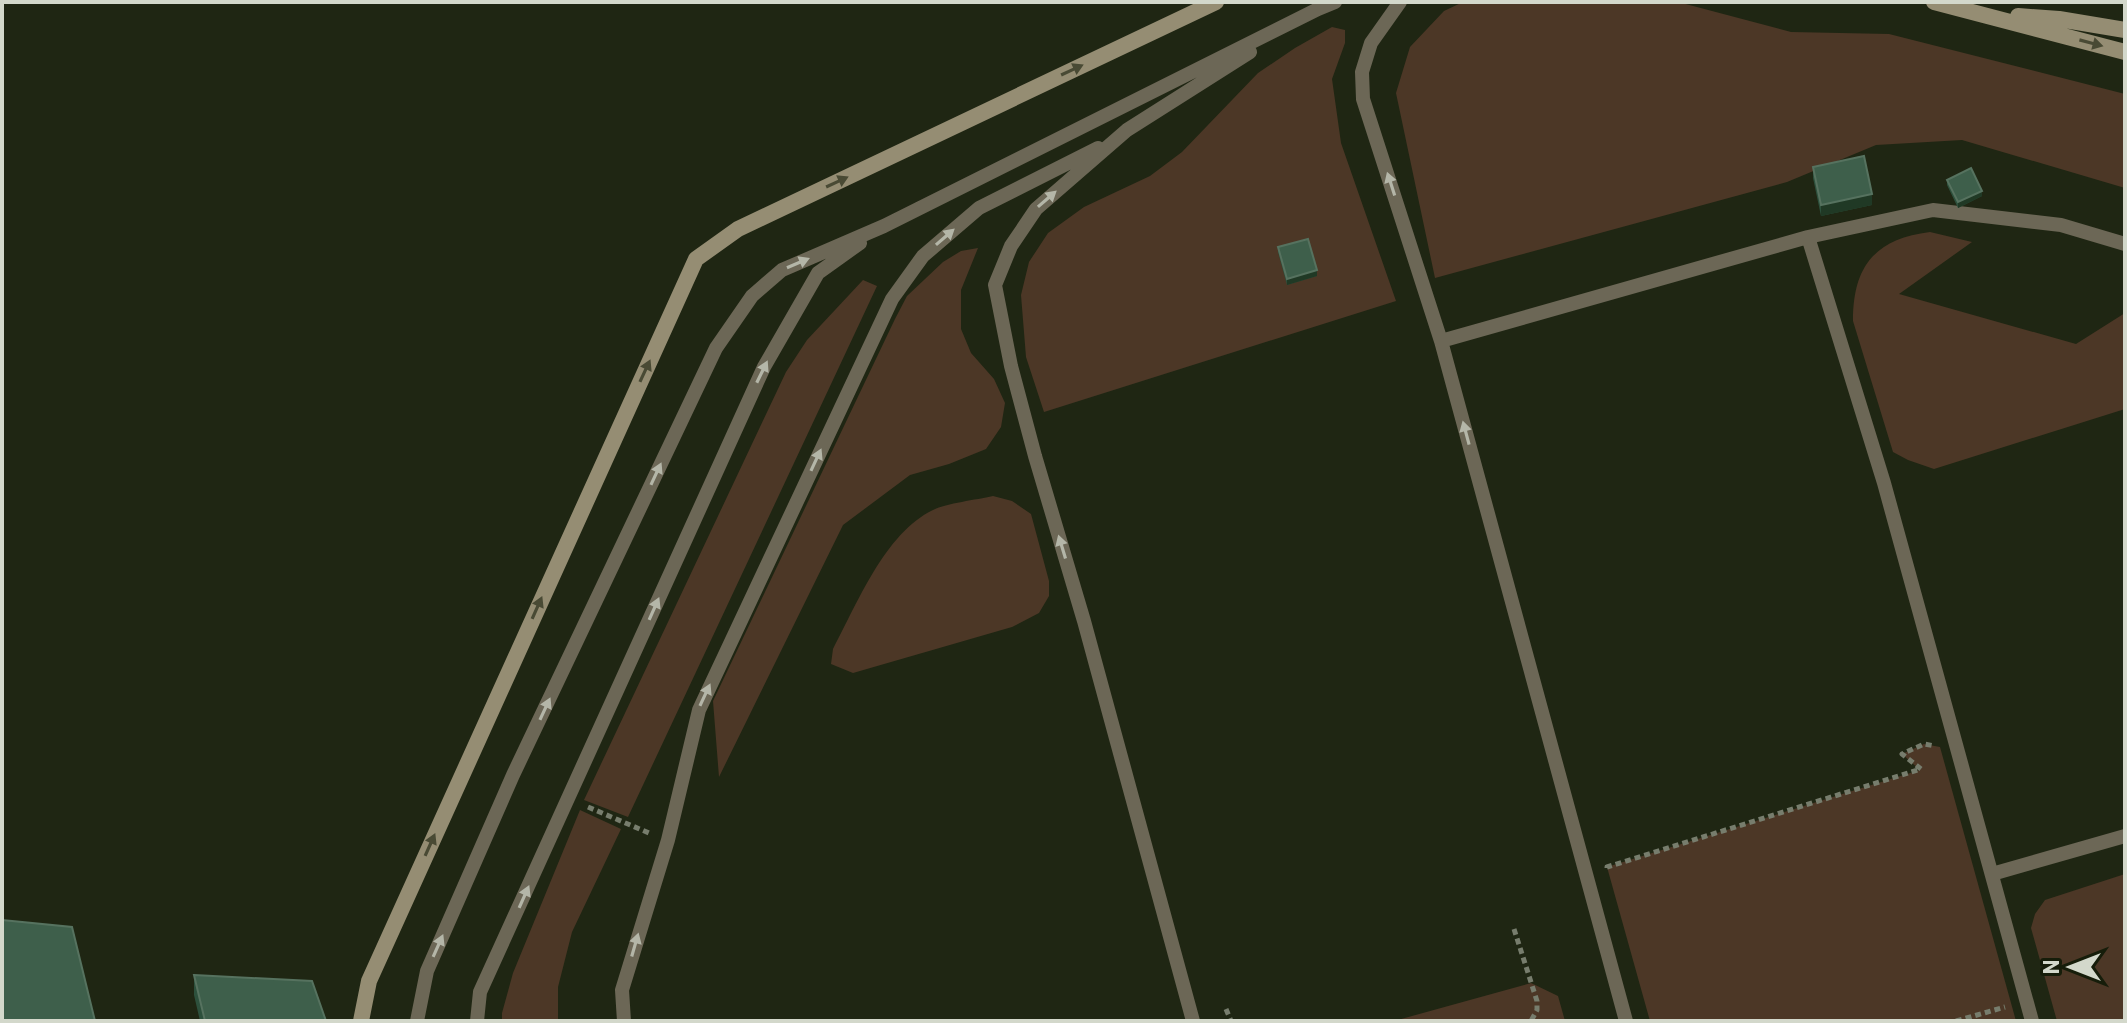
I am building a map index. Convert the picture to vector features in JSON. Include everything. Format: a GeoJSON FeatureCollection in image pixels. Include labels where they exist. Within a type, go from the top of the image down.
{"type":"FeatureCollection","features":[{"type":"Feature","properties":{"kind":"main road"},"geometry":{"type":"LineString","coordinates":[[361,1021],[369,981],[696,259],[738,229],[1216,2]]}},
{"type":"Feature","properties":{"kind":"main road"},"geometry":{"type":"LineString","coordinates":[[1934,2],[2125,52]]}},
{"type":"Feature","properties":{"kind":"main road"},"geometry":{"type":"LineString","coordinates":[[1976,13],[2059,19],[2125,30]]}},
{"type":"Feature","properties":{"kind":"lane"},"geometry":{"type":"LineString","coordinates":[[417,1021],[427,971],[513,775],[716,348],[752,296],[782,270],[884,226],[1335,2]]}},
{"type":"Feature","properties":{"kind":"lane"},"geometry":{"type":"LineString","coordinates":[[1400,2],[1371,43],[1362,72],[1363,99],[1441,341],[1626,1021]]}},
{"type":"Feature","properties":{"kind":"lane"},"geometry":{"type":"LineString","coordinates":[[1193,1021],[1084,621],[1035,456],[1011,366],[995,285],[1011,246],[1036,209],[1116,139],[1318,9]]}},
{"type":"Feature","properties":{"kind":"lane"},"geometry":{"type":"LineString","coordinates":[[624,1021],[622,990],[668,840],[699,710],[892,299],[923,256],[979,208],[1116,139]]}},
{"type":"Feature","properties":{"kind":"lane"},"geometry":{"type":"LineString","coordinates":[[1441,341],[1808,237],[1933,210],[2061,225],[2125,244]]}},
{"type":"Feature","properties":{"kind":"lane"},"geometry":{"type":"LineString","coordinates":[[477,1021],[480,992],[764,367],[818,273],[884,226]]}},
{"type":"Feature","properties":{"kind":"lane"},"geometry":{"type":"LineString","coordinates":[[1808,237],[1884,483],[2032,1021]]}},
{"type":"Feature","properties":{"kind":"lane"},"geometry":{"type":"LineString","coordinates":[[1992,874],[2125,836]]}},
{"type":"Feature","properties":{"kind":"path"},"geometry":{"type":"LineString","coordinates":[[1607,867],[1921,769],[1902,754],[1924,744],[1940,747]]}},
{"type":"Feature","properties":{"kind":"path"},"geometry":{"type":"LineString","coordinates":[[580,804],[668,840]]}},
{"type":"Feature","properties":{"kind":"path"},"geometry":{"type":"LineString","coordinates":[[1514,929],[1537,1001],[1537,1010],[1531,1021]]}},
{"type":"Feature","properties":{"kind":"path"},"geometry":{"type":"LineString","coordinates":[[1956,1021],[2027,1000]]}},
{"type":"Feature","properties":{"kind":"path"},"geometry":{"type":"LineString","coordinates":[[1226,1009],[1231,1021]]}},
{"type":"Feature","properties":{"kind":"shaded area"},"geometry":{"type":"Polygon","coordinates":[[[1463,2],[1678,2],[1791,32],[1889,34],[2125,94],[2125,188],[1962,140],[1876,145],[1787,182],[1435,278],[1396,93],[1410,47],[1444,11],[1463,2]]]}},
{"type":"Feature","properties":{"kind":"shaded area"},"geometry":{"type":"Polygon","coordinates":[[[1332,27],[1345,30],[1345,43],[1332,79],[1341,143],[1396,301],[1044,412],[1026,357],[1021,295],[1029,262],[1048,233],[1084,207],[1150,176],[1182,152],[1258,73],[1332,27]]]}},
{"type":"Feature","properties":{"kind":"shaded area"},"geometry":{"type":"Polygon","coordinates":[[[1930,232],[1972,242],[1899,294],[2076,344],[2125,313],[2125,409],[1934,469],[1893,452],[1853,321],[1854,302],[1857,285],[1871,258],[1895,241],[1930,232]]]}},
{"type":"Feature","properties":{"kind":"shaded area"},"geometry":{"type":"Polygon","coordinates":[[[978,248],[961,290],[961,329],[971,353],[994,379],[1005,403],[1001,427],[986,449],[910,475],[843,525],[719,777],[713,701],[895,319],[907,296],[943,262],[961,251],[978,248]]]}},
{"type":"Feature","properties":{"kind":"shaded area"},"geometry":{"type":"Polygon","coordinates":[[[863,280],[877,286],[628,817],[584,800],[786,372],[807,340],[863,280]]]}},
{"type":"Feature","properties":{"kind":"shaded area"},"geometry":{"type":"Polygon","coordinates":[[[993,496],[1012,501],[1031,514],[1049,581],[1049,596],[1039,613],[1012,627],[853,673],[831,664],[833,649],[863,591],[900,535],[933,510],[993,496]]]}},
{"type":"Feature","properties":{"kind":"shaded area"},"geometry":{"type":"Polygon","coordinates":[[[1924,744],[1940,747],[2016,1021],[1650,1021],[1607,867],[1920,770],[1902,754],[1924,744]]]}},
{"type":"Feature","properties":{"kind":"shaded area"},"geometry":{"type":"Polygon","coordinates":[[[580,810],[621,829],[572,932],[558,987],[558,1021],[502,1021],[513,973],[580,810]]]}},
{"type":"Feature","properties":{"kind":"shaded area"},"geometry":{"type":"Polygon","coordinates":[[[2125,874],[2125,1021],[2057,1021],[2031,928],[2035,914],[2045,900],[2125,874]]]}},
{"type":"Feature","properties":{"kind":"shaded area"},"geometry":{"type":"Polygon","coordinates":[[[1531,983],[1558,996],[1565,1021],[1394,1021],[1531,983]]]}},
{"type":"Feature","properties":{"kind":"building"},"geometry":{"type":"Polygon","coordinates":[[[1864,156],[1872,194],[1821,205],[1813,167],[1864,156]]]}},
{"type":"Feature","properties":{"kind":"building"},"geometry":{"type":"Polygon","coordinates":[[[1971,168],[1982,191],[1958,202],[1947,180],[1971,168]]]}},
{"type":"Feature","properties":{"kind":"building"},"geometry":{"type":"Polygon","coordinates":[[[1308,239],[1317,270],[1287,279],[1278,247],[1308,239]]]}},
{"type":"Feature","properties":{"kind":"building"},"geometry":{"type":"Polygon","coordinates":[[[2,920],[72,927],[95,1021],[2,1021],[2,920]]]}},
{"type":"Feature","properties":{"kind":"building"},"geometry":{"type":"Polygon","coordinates":[[[194,975],[312,981],[326,1021],[205,1021],[194,975]]]}}]}
